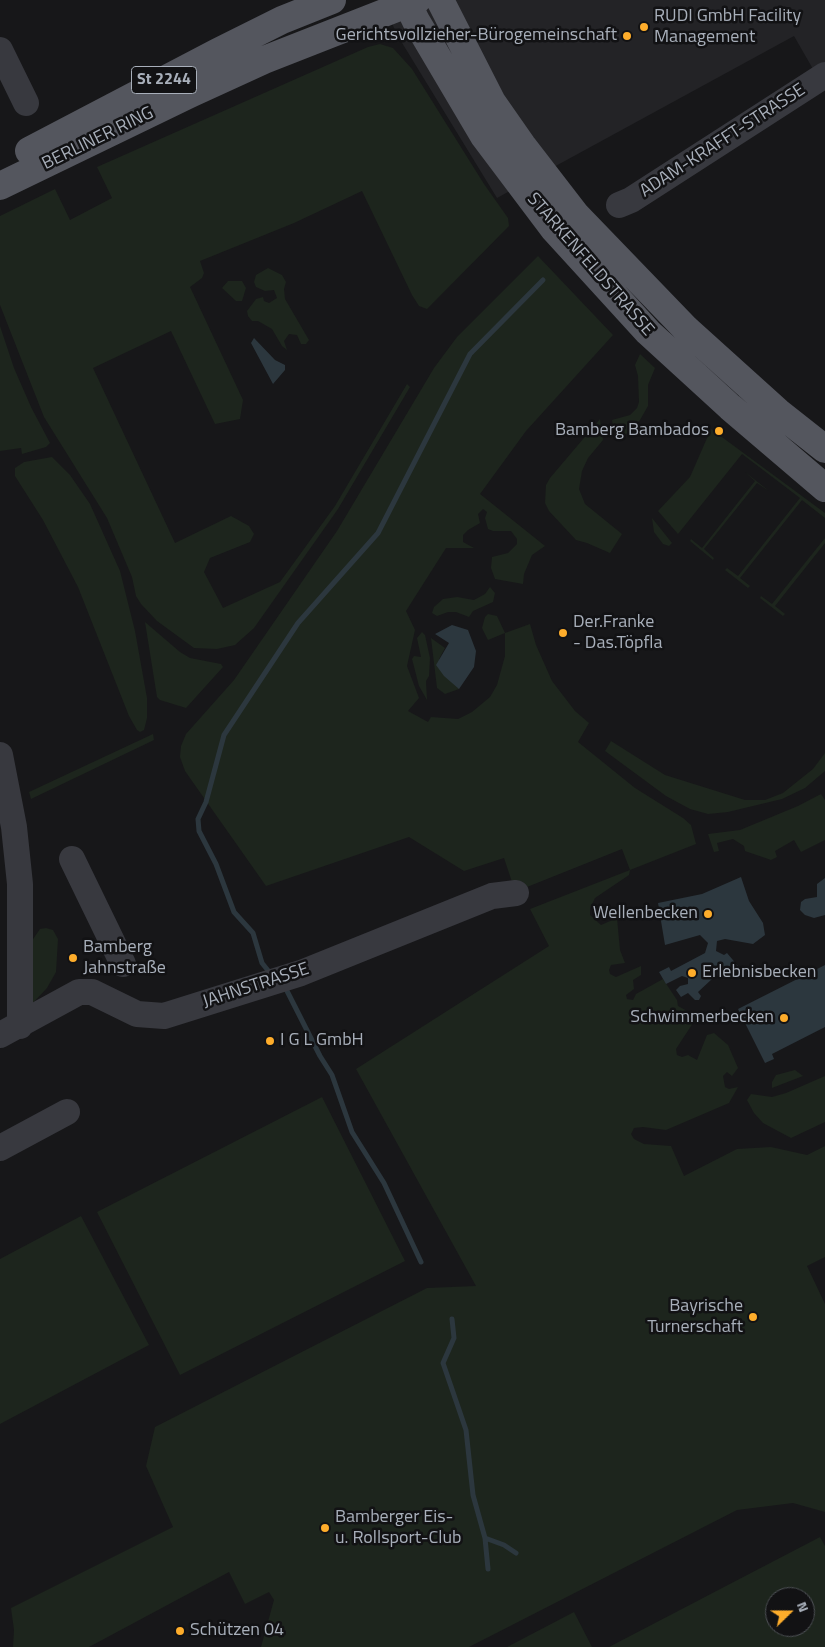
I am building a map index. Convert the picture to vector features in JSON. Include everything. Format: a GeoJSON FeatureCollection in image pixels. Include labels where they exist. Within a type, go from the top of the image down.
{"type":"FeatureCollection","features":[{"type":"Feature","properties":{"kind":"main road","name":"BERLINER RING"},"geometry":{"type":"LineString","coordinates":[[0,167],[218,52],[282,20],[332,0]]}},
{"type":"Feature","properties":{"kind":"main road","name":"STARKENFELDSTRASSE"},"geometry":{"type":"LineString","coordinates":[[440,0],[492,102],[527,152],[576,215],[686,329],[778,412],[825,449]]}},
{"type":"Feature","properties":{"kind":"main road","name":"BERLINER RING"},"geometry":{"type":"LineString","coordinates":[[0,186],[264,60],[410,1]]}},
{"type":"Feature","properties":{"kind":"main road","name":"STARKENFELDSTRASSE"},"geometry":{"type":"LineString","coordinates":[[410,1],[484,136],[554,229],[648,332],[730,407],[825,488]]}},
{"type":"Feature","properties":{"kind":"street"},"geometry":{"type":"LineString","coordinates":[[0,50],[26,103]]}},
{"type":"Feature","properties":{"kind":"street","name":"ADAM-KRAFFT-STRASSE"},"geometry":{"type":"LineString","coordinates":[[619,205],[632,200],[825,75]]}},
{"type":"Feature","properties":{"kind":"street"},"geometry":{"type":"LineString","coordinates":[[0,755],[14,827],[20,884],[10,1030]]}},
{"type":"Feature","properties":{"kind":"street"},"geometry":{"type":"LineString","coordinates":[[72,859],[123,964]]}},
{"type":"Feature","properties":{"kind":"street","name":"JAHNSTRASSE"},"geometry":{"type":"LineString","coordinates":[[10,1030],[79,992],[92,992],[137,1014],[164,1016],[294,976],[492,896],[516,894]]}},
{"type":"Feature","properties":{"kind":"street"},"geometry":{"type":"LineString","coordinates":[[0,1148],[67,1112]]}},
{"type":"Feature","properties":{"kind":"shaded area"},"geometry":{"type":"Polygon","coordinates":[[[383,0],[825,0],[825,71],[817,76],[794,36],[497,198],[396,33],[383,0]]]}},
{"type":"Feature","properties":{"kind":"shaded area"},"geometry":{"type":"Polygon","coordinates":[[[380,44],[393,48],[412,69],[484,184],[508,218],[509,226],[427,309],[419,306],[412,295],[362,191],[294,223],[200,261],[204,273],[202,278],[190,287],[243,400],[240,419],[215,424],[171,331],[93,368],[175,543],[231,516],[249,526],[254,534],[250,542],[210,558],[204,572],[223,608],[280,582],[335,506],[407,384],[410,387],[338,509],[254,628],[235,645],[217,649],[194,648],[157,621],[141,604],[136,596],[132,577],[107,518],[44,417],[0,305],[0,216],[55,189],[70,220],[112,198],[97,167],[368,47],[380,44]]]}},
{"type":"Feature","properties":{"kind":"shaded area"},"geometry":{"type":"Polygon","coordinates":[[[538,256],[613,335],[526,431],[480,494],[545,546],[532,555],[524,574],[523,584],[495,579],[491,568],[492,557],[508,553],[517,544],[517,539],[511,531],[493,531],[488,529],[485,518],[487,512],[483,509],[478,514],[480,523],[463,535],[463,542],[474,548],[446,548],[406,611],[415,630],[407,666],[419,698],[408,711],[428,722],[431,717],[458,719],[472,712],[490,697],[497,685],[505,656],[505,633],[530,624],[536,645],[552,681],[575,711],[589,723],[578,742],[635,788],[683,818],[691,825],[696,844],[630,870],[622,849],[527,887],[523,882],[512,882],[504,858],[464,871],[409,837],[266,886],[185,771],[180,757],[181,746],[186,734],[234,680],[337,531],[434,368],[457,337],[538,256]]]}},
{"type":"Feature","properties":{"kind":"shaded area"},"geometry":{"type":"Polygon","coordinates":[[[268,268],[282,275],[286,282],[284,289],[285,299],[309,340],[306,344],[301,344],[297,335],[289,334],[284,341],[287,350],[282,346],[272,329],[258,321],[252,321],[248,316],[247,311],[256,299],[263,297],[264,301],[269,303],[277,298],[274,290],[265,291],[256,287],[254,282],[256,275],[268,268]]]}},
{"type":"Feature","properties":{"kind":"shaded area"},"geometry":{"type":"Polygon","coordinates":[[[228,281],[242,281],[246,288],[242,301],[236,301],[222,288],[228,281]]]}},
{"type":"Feature","properties":{"kind":"shaded area"},"geometry":{"type":"Polygon","coordinates":[[[0,326],[14,368],[31,407],[50,443],[46,447],[22,454],[21,448],[0,451],[0,326]]]}},
{"type":"Feature","properties":{"kind":"shaded area"},"geometry":{"type":"Polygon","coordinates":[[[254,338],[275,360],[285,365],[285,370],[273,384],[251,343],[254,338]]]}},
{"type":"Feature","properties":{"kind":"shaded area"},"geometry":{"type":"Polygon","coordinates":[[[640,354],[655,368],[648,385],[648,406],[640,420],[628,433],[615,439],[612,420],[630,415],[637,408],[639,402],[638,376],[635,365],[640,354]]]}},
{"type":"Feature","properties":{"kind":"shaded area"},"geometry":{"type":"Polygon","coordinates":[[[600,419],[603,440],[588,458],[582,471],[579,489],[585,504],[622,534],[610,553],[576,540],[549,511],[545,503],[546,485],[550,478],[600,419]]]}},
{"type":"Feature","properties":{"kind":"shaded area"},"geometry":{"type":"Polygon","coordinates":[[[711,429],[825,513],[825,518],[802,500],[740,578],[750,586],[748,588],[725,570],[727,568],[738,576],[800,498],[742,454],[678,534],[658,511],[690,477],[711,429]]]}},
{"type":"Feature","properties":{"kind":"shaded area"},"geometry":{"type":"Polygon","coordinates":[[[52,457],[70,475],[90,504],[120,571],[135,631],[147,698],[147,718],[144,730],[140,732],[129,716],[78,587],[43,520],[15,476],[15,468],[24,462],[52,457]]]}},
{"type":"Feature","properties":{"kind":"shaded area"},"geometry":{"type":"Polygon","coordinates":[[[745,472],[769,491],[757,483],[704,549],[714,558],[713,560],[690,541],[691,539],[702,548],[755,481],[745,472]]]}},
{"type":"Feature","properties":{"kind":"shaded area"},"geometry":{"type":"Polygon","coordinates":[[[652,518],[672,543],[669,546],[663,544],[654,532],[652,518]]]}},
{"type":"Feature","properties":{"kind":"shaded area"},"geometry":{"type":"Polygon","coordinates":[[[825,538],[825,543],[775,606],[785,614],[783,616],[760,598],[761,596],[772,604],[825,538]]]}},
{"type":"Feature","properties":{"kind":"shaded area"},"geometry":{"type":"Polygon","coordinates":[[[490,587],[495,593],[493,602],[473,611],[469,617],[456,612],[448,612],[437,616],[432,613],[434,607],[443,599],[457,597],[474,600],[485,594],[490,587]]]}},
{"type":"Feature","properties":{"kind":"shaded area"},"geometry":{"type":"Polygon","coordinates":[[[488,614],[497,616],[505,633],[488,640],[482,628],[485,617],[488,614]]]}},
{"type":"Feature","properties":{"kind":"shaded area"},"geometry":{"type":"Polygon","coordinates":[[[145,622],[180,652],[190,658],[221,664],[223,667],[186,708],[160,700],[157,697],[145,622]]]}},
{"type":"Feature","properties":{"kind":"shaded area"},"geometry":{"type":"Polygon","coordinates":[[[452,625],[468,630],[476,651],[474,667],[459,689],[444,676],[436,665],[449,643],[435,634],[452,625]]]}},
{"type":"Feature","properties":{"kind":"shaded area"},"geometry":{"type":"Polygon","coordinates":[[[422,632],[425,635],[430,658],[429,676],[426,681],[427,700],[419,686],[412,659],[414,656],[421,657],[417,638],[422,632]]]}},
{"type":"Feature","properties":{"kind":"shaded area"},"geometry":{"type":"Polygon","coordinates":[[[431,638],[445,648],[439,659],[459,689],[445,694],[437,688],[431,638]]]}},
{"type":"Feature","properties":{"kind":"shaded area"},"geometry":{"type":"Polygon","coordinates":[[[153,734],[154,740],[31,799],[29,792],[153,734]]]}},
{"type":"Feature","properties":{"kind":"shaded area"},"geometry":{"type":"Polygon","coordinates":[[[611,741],[665,775],[745,800],[765,800],[783,793],[813,769],[825,753],[825,771],[805,788],[782,799],[728,812],[708,814],[690,809],[666,796],[605,751],[611,741]]]}},
{"type":"Feature","properties":{"kind":"shaded area"},"geometry":{"type":"Polygon","coordinates":[[[821,794],[825,800],[825,840],[801,852],[794,840],[775,851],[777,857],[771,860],[745,851],[744,846],[733,839],[717,843],[719,851],[714,852],[708,834],[740,830],[798,806],[821,794]]]}},
{"type":"Feature","properties":{"kind":"shaded area"},"geometry":{"type":"Polygon","coordinates":[[[630,870],[629,875],[595,898],[590,908],[590,915],[601,925],[617,918],[620,950],[625,963],[611,965],[610,974],[616,977],[641,966],[641,975],[633,980],[634,989],[626,995],[627,999],[633,1000],[636,994],[663,979],[677,1000],[678,1006],[689,1012],[695,1020],[676,1049],[677,1055],[682,1057],[688,1055],[697,1060],[707,1035],[714,1033],[728,1045],[738,1068],[732,1076],[727,1072],[723,1076],[725,1087],[729,1089],[738,1087],[729,1103],[666,1130],[643,1127],[634,1128],[631,1134],[634,1139],[644,1144],[671,1146],[684,1176],[737,1149],[771,1147],[807,1155],[825,1146],[825,1257],[807,1266],[825,1304],[825,1512],[793,1503],[737,1510],[469,1647],[261,1647],[274,1600],[269,1592],[245,1604],[229,1572],[89,1647],[13,1647],[14,1630],[11,1608],[173,1527],[146,1466],[155,1427],[427,1288],[476,1286],[356,1069],[549,946],[530,909],[630,870]]]}},
{"type":"Feature","properties":{"kind":"shaded area","name":"Wellenbecken"},"geometry":{"type":"Polygon","coordinates":[[[741,877],[749,901],[763,923],[765,935],[753,944],[725,939],[717,941],[716,951],[724,955],[727,953],[738,966],[712,979],[698,992],[701,996],[699,1000],[695,1000],[688,993],[681,997],[676,990],[680,986],[688,984],[688,978],[682,976],[666,984],[659,972],[669,967],[671,971],[705,953],[708,943],[700,935],[665,945],[658,903],[702,894],[741,877]]]}},
{"type":"Feature","properties":{"kind":"shaded area"},"geometry":{"type":"Polygon","coordinates":[[[825,878],[825,915],[814,918],[805,915],[800,910],[801,902],[805,899],[817,897],[817,884],[825,878]]]}},
{"type":"Feature","properties":{"kind":"shaded area"},"geometry":{"type":"Polygon","coordinates":[[[40,929],[53,930],[58,939],[56,972],[47,988],[30,1006],[29,945],[40,929]]]}},
{"type":"Feature","properties":{"kind":"shaded area","name":"Schwimmerbecken"},"geometry":{"type":"Polygon","coordinates":[[[825,965],[825,1027],[772,1054],[774,1059],[765,1063],[738,1009],[825,965]]]}},
{"type":"Feature","properties":{"kind":"shaded area"},"geometry":{"type":"Polygon","coordinates":[[[795,1070],[803,1076],[772,1088],[772,1082],[776,1075],[795,1070]]]}},
{"type":"Feature","properties":{"kind":"shaded area"},"geometry":{"type":"Polygon","coordinates":[[[825,1076],[825,1122],[791,1138],[763,1123],[754,1113],[747,1100],[751,1094],[772,1097],[786,1093],[825,1076]]]}},
{"type":"Feature","properties":{"kind":"shaded area"},"geometry":{"type":"Polygon","coordinates":[[[322,1097],[405,1261],[180,1375],[97,1212],[322,1097]]]}},
{"type":"Feature","properties":{"kind":"shaded area"},"geometry":{"type":"Polygon","coordinates":[[[81,1216],[149,1345],[0,1424],[0,1259],[81,1216]]]}},
{"type":"Feature","properties":{"kind":"shaded area"},"geometry":{"type":"Polygon","coordinates":[[[820,1537],[825,1546],[825,1647],[609,1647],[820,1537]]]}},
{"type":"Feature","properties":{"kind":"shaded area"},"geometry":{"type":"Polygon","coordinates":[[[574,1612],[592,1647],[507,1647],[574,1612]]]}},
{"type":"Feature","properties":{"kind":"waterway"},"geometry":{"type":"LineString","coordinates":[[273,973],[270,973],[262,963],[253,933],[234,912],[216,864],[199,831],[198,819],[206,802],[224,735],[298,623],[378,533],[470,354],[543,280]]}},
{"type":"Feature","properties":{"kind":"waterway"},"geometry":{"type":"LineString","coordinates":[[284,985],[320,1056],[332,1075],[352,1132],[384,1183],[421,1262]]}},
{"type":"Feature","properties":{"kind":"waterway"},"geometry":{"type":"LineString","coordinates":[[452,1319],[454,1338],[443,1363],[466,1430],[473,1495],[485,1538],[488,1569]]}},
{"type":"Feature","properties":{"kind":"waterway"},"geometry":{"type":"LineString","coordinates":[[485,1538],[504,1545],[516,1553]]}},
{"type":"Feature","properties":{"kind":"place","name":"RUDI GmbH Facility Management"},"geometry":{"type":"Point","coordinates":[644,27]}},
{"type":"Feature","properties":{"kind":"place","name":"Gerichtsvollzieher-Bürogemeinschaft"},"geometry":{"type":"Point","coordinates":[627,36]}},
{"type":"Feature","properties":{"kind":"place","name":"Bamberg Bambados"},"geometry":{"type":"Point","coordinates":[719,431]}},
{"type":"Feature","properties":{"kind":"place","name":"Der.Franke - Das.Töpfla"},"geometry":{"type":"Point","coordinates":[563,633]}},
{"type":"Feature","properties":{"kind":"place","name":"Wellenbecken"},"geometry":{"type":"Point","coordinates":[708,914]}},
{"type":"Feature","properties":{"kind":"place","name":"Bamberg Jahnstraße"},"geometry":{"type":"Point","coordinates":[73,958]}},
{"type":"Feature","properties":{"kind":"place","name":"Erlebnisbecken"},"geometry":{"type":"Point","coordinates":[692,973]}},
{"type":"Feature","properties":{"kind":"place","name":"Schwimmerbecken"},"geometry":{"type":"Point","coordinates":[784,1018]}},
{"type":"Feature","properties":{"kind":"place","name":"I G L GmbH"},"geometry":{"type":"Point","coordinates":[270,1041]}},
{"type":"Feature","properties":{"kind":"place","name":"Bayrische Turnerschaft"},"geometry":{"type":"Point","coordinates":[753,1317]}},
{"type":"Feature","properties":{"kind":"place","name":"Bamberger Eis- u. Rollsport-Club"},"geometry":{"type":"Point","coordinates":[325,1528]}},
{"type":"Feature","properties":{"kind":"place","name":"Schützen 04"},"geometry":{"type":"Point","coordinates":[180,1631]}}]}
